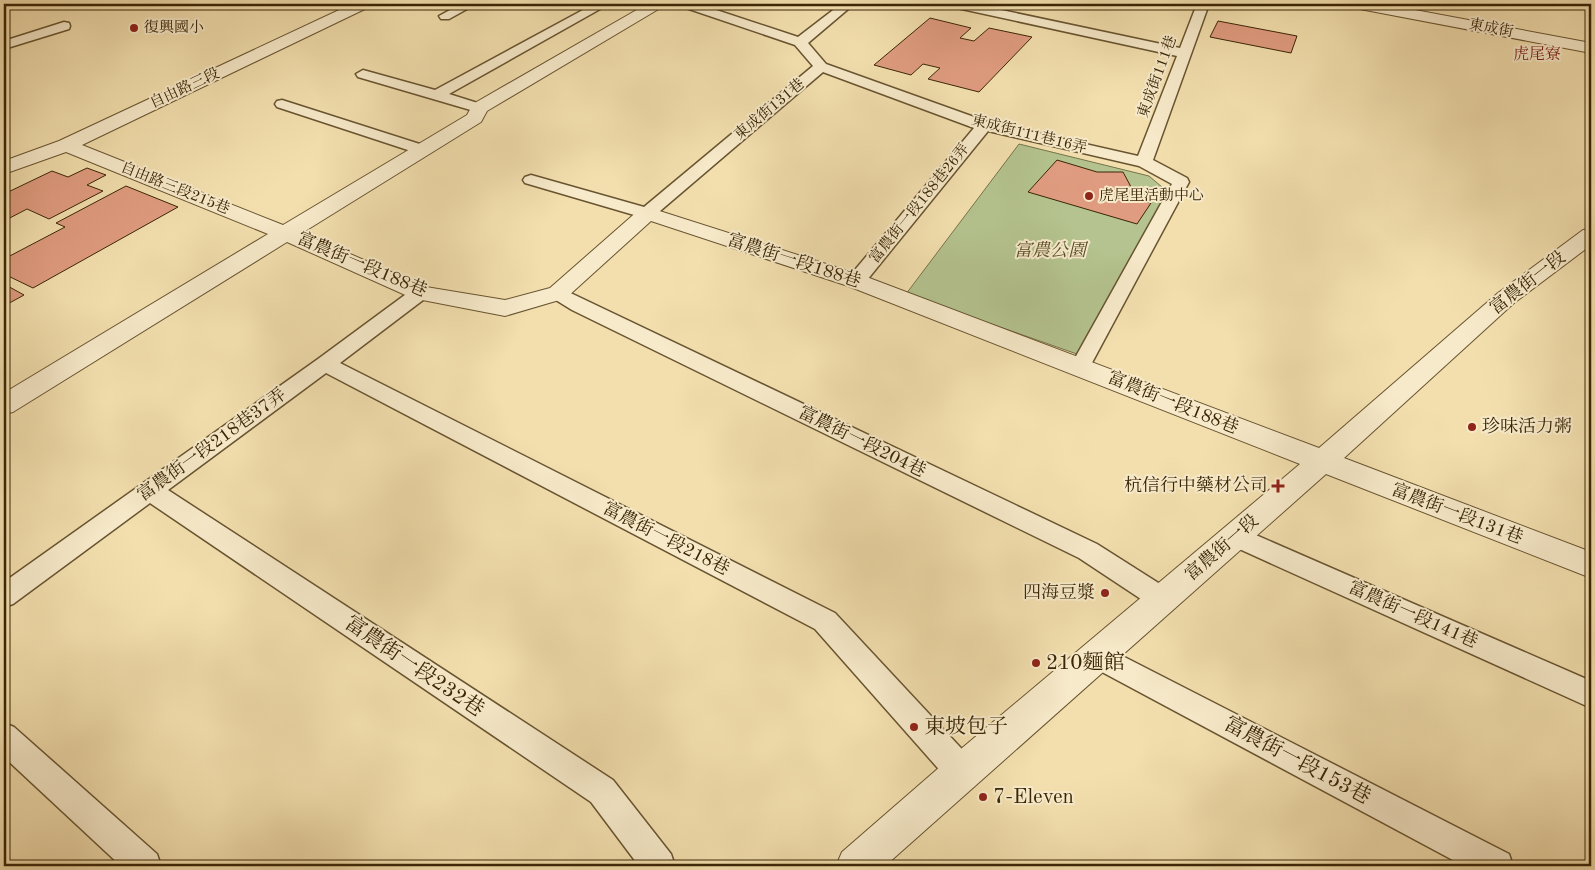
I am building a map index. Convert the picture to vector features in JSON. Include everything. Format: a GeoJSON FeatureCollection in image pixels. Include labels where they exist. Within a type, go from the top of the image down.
{"type":"FeatureCollection","features":[{"type":"Feature","properties":{"kind":"street","name":"自由路三段"},"geometry":{"type":"LineString","coordinates":[[4,168],[66,145],[364,4]]}},
{"type":"Feature","properties":{"kind":"street","name":"富農街一段188巷"},"geometry":{"type":"LineString","coordinates":[[4,405],[476,118],[479,108],[657,4]]}},
{"type":"Feature","properties":{"kind":"street","name":"東成街"},"geometry":{"type":"LineString","coordinates":[[1360,4],[1591,48]]}},
{"type":"Feature","properties":{"kind":"street","name":"自由路三段215巷"},"geometry":{"type":"LineString","coordinates":[[66,145],[284,233]]}},
{"type":"Feature","properties":{"kind":"street","name":"富農街一段188巷"},"geometry":{"type":"LineString","coordinates":[[284,233],[420,293],[505,308],[558,293],[647,213],[856,281],[1080,366],[1322,462]]}},
{"type":"Feature","properties":{"kind":"street","name":"富農街一段"},"geometry":{"type":"LineString","coordinates":[[856,866],[1096,655],[1322,462],[1506,298],[1591,235]]}},
{"type":"Feature","properties":{"kind":"street","name":"富農街一段131巷"},"geometry":{"type":"LineString","coordinates":[[1322,462],[1591,565]]}},
{"type":"Feature","properties":{"kind":"lane"},"geometry":{"type":"LineString","coordinates":[[445,16],[470,4]]}},
{"type":"Feature","properties":{"kind":"lane"},"geometry":{"type":"LineString","coordinates":[[437,95],[603,4]]}},
{"type":"Feature","properties":{"kind":"lane"},"geometry":{"type":"LineString","coordinates":[[687,4],[800,42],[848,4]]}},
{"type":"Feature","properties":{"kind":"lane"},"geometry":{"type":"LineString","coordinates":[[957,4],[1184,53]]}},
{"type":"Feature","properties":{"kind":"lane","name":"東成街111巷"},"geometry":{"type":"LineString","coordinates":[[1144,162],[1203,4]]}},
{"type":"Feature","properties":{"kind":"lane"},"geometry":{"type":"LineString","coordinates":[[4,45],[64,26]]}},
{"type":"Feature","properties":{"kind":"lane","name":"東成街131巷"},"geometry":{"type":"LineString","coordinates":[[647,213],[821,67],[800,42]]}},
{"type":"Feature","properties":{"kind":"lane","name":"東成街111巷16弄"},"geometry":{"type":"LineString","coordinates":[[821,67],[984,126],[1144,162],[1181,182],[1080,366]]}},
{"type":"Feature","properties":{"kind":"lane"},"geometry":{"type":"LineString","coordinates":[[363,74],[479,108]]}},
{"type":"Feature","properties":{"kind":"lane"},"geometry":{"type":"LineString","coordinates":[[282,104],[423,150]]}},
{"type":"Feature","properties":{"kind":"lane","name":"富農街一段188巷26弄"},"geometry":{"type":"LineString","coordinates":[[856,281],[984,126]]}},
{"type":"Feature","properties":{"kind":"lane"},"geometry":{"type":"LineString","coordinates":[[531,180],[647,213]]}},
{"type":"Feature","properties":{"kind":"lane","name":"富農街一段218巷37弄"},"geometry":{"type":"LineString","coordinates":[[4,596],[420,293]]}},
{"type":"Feature","properties":{"kind":"lane","name":"富農街一段204巷"},"geometry":{"type":"LineString","coordinates":[[558,293],[588,310],[1088,551],[1162,599]]}},
{"type":"Feature","properties":{"kind":"lane","name":"富農街一段218巷"},"geometry":{"type":"LineString","coordinates":[[325,364],[825,621],[962,772]]}},
{"type":"Feature","properties":{"kind":"lane","name":"富農街一段232巷"},"geometry":{"type":"LineString","coordinates":[[149,490],[602,791],[659,866]]}},
{"type":"Feature","properties":{"kind":"lane","name":"富農街一段141巷"},"geometry":{"type":"LineString","coordinates":[[1235,536],[1591,695]]}},
{"type":"Feature","properties":{"kind":"lane","name":"富農街一段153巷"},"geometry":{"type":"LineString","coordinates":[[1096,655],[1497,866]]}},
{"type":"Feature","properties":{"kind":"lane"},"geometry":{"type":"LineString","coordinates":[[4,737],[145,866]]}},
{"type":"Feature","properties":{"kind":"green space","name":"富農公園"},"geometry":{"type":"Polygon","coordinates":[[[1019,144],[1149,176],[1175,198],[1094,360],[906,294],[1019,144]]]}},
{"type":"Feature","properties":{"kind":"building"},"geometry":{"type":"Polygon","coordinates":[[[930,18],[971,28],[960,38],[974,41],[989,28],[1032,37],[979,92],[928,79],[940,68],[923,64],[911,75],[874,65],[930,18]]]}},
{"type":"Feature","properties":{"kind":"building"},"geometry":{"type":"Polygon","coordinates":[[[1218,21],[1297,36],[1291,53],[1210,37],[1218,21]]]}},
{"type":"Feature","properties":{"kind":"building","name":"虎尾里活動中心"},"geometry":{"type":"Polygon","coordinates":[[[1057,160],[1097,172],[1123,172],[1138,200],[1151,203],[1137,224],[1028,192],[1057,160]]]}},
{"type":"Feature","properties":{"kind":"building"},"geometry":{"type":"Polygon","coordinates":[[[87,168],[106,175],[87,185],[103,191],[49,219],[27,209],[4,221],[4,194],[52,171],[68,177],[87,168]]]}},
{"type":"Feature","properties":{"kind":"building"},"geometry":{"type":"Polygon","coordinates":[[[126,186],[178,207],[33,288],[4,274],[4,259],[65,227],[56,223],[126,186]]]}},
{"type":"Feature","properties":{"kind":"building"},"geometry":{"type":"Polygon","coordinates":[[[4,284],[24,295],[4,306],[4,284]]]}},
{"type":"Feature","properties":{"kind":"place","name":"復興國小"},"geometry":{"type":"Point","coordinates":[134,28]}},
{"type":"Feature","properties":{"kind":"place","name":"虎尾里活動中心"},"geometry":{"type":"Point","coordinates":[1089,196]}},
{"type":"Feature","properties":{"kind":"place","name":"珍味活力粥"},"geometry":{"type":"Point","coordinates":[1472,427]}},
{"type":"Feature","properties":{"kind":"place","name":"杭信行中藥材公司"},"geometry":{"type":"Point","coordinates":[1278,486]}},
{"type":"Feature","properties":{"kind":"place","name":"四海豆漿"},"geometry":{"type":"Point","coordinates":[1105,593]}},
{"type":"Feature","properties":{"kind":"place","name":"210麵館"},"geometry":{"type":"Point","coordinates":[1036,663]}},
{"type":"Feature","properties":{"kind":"place","name":"東坡包子"},"geometry":{"type":"Point","coordinates":[914,727]}},
{"type":"Feature","properties":{"kind":"place","name":"7-Eleven"},"geometry":{"type":"Point","coordinates":[983,797]}},
{"type":"Feature","properties":{"kind":"district","name":"虎尾寮"},"geometry":{"type":"Point","coordinates":[1537,55]}}]}
